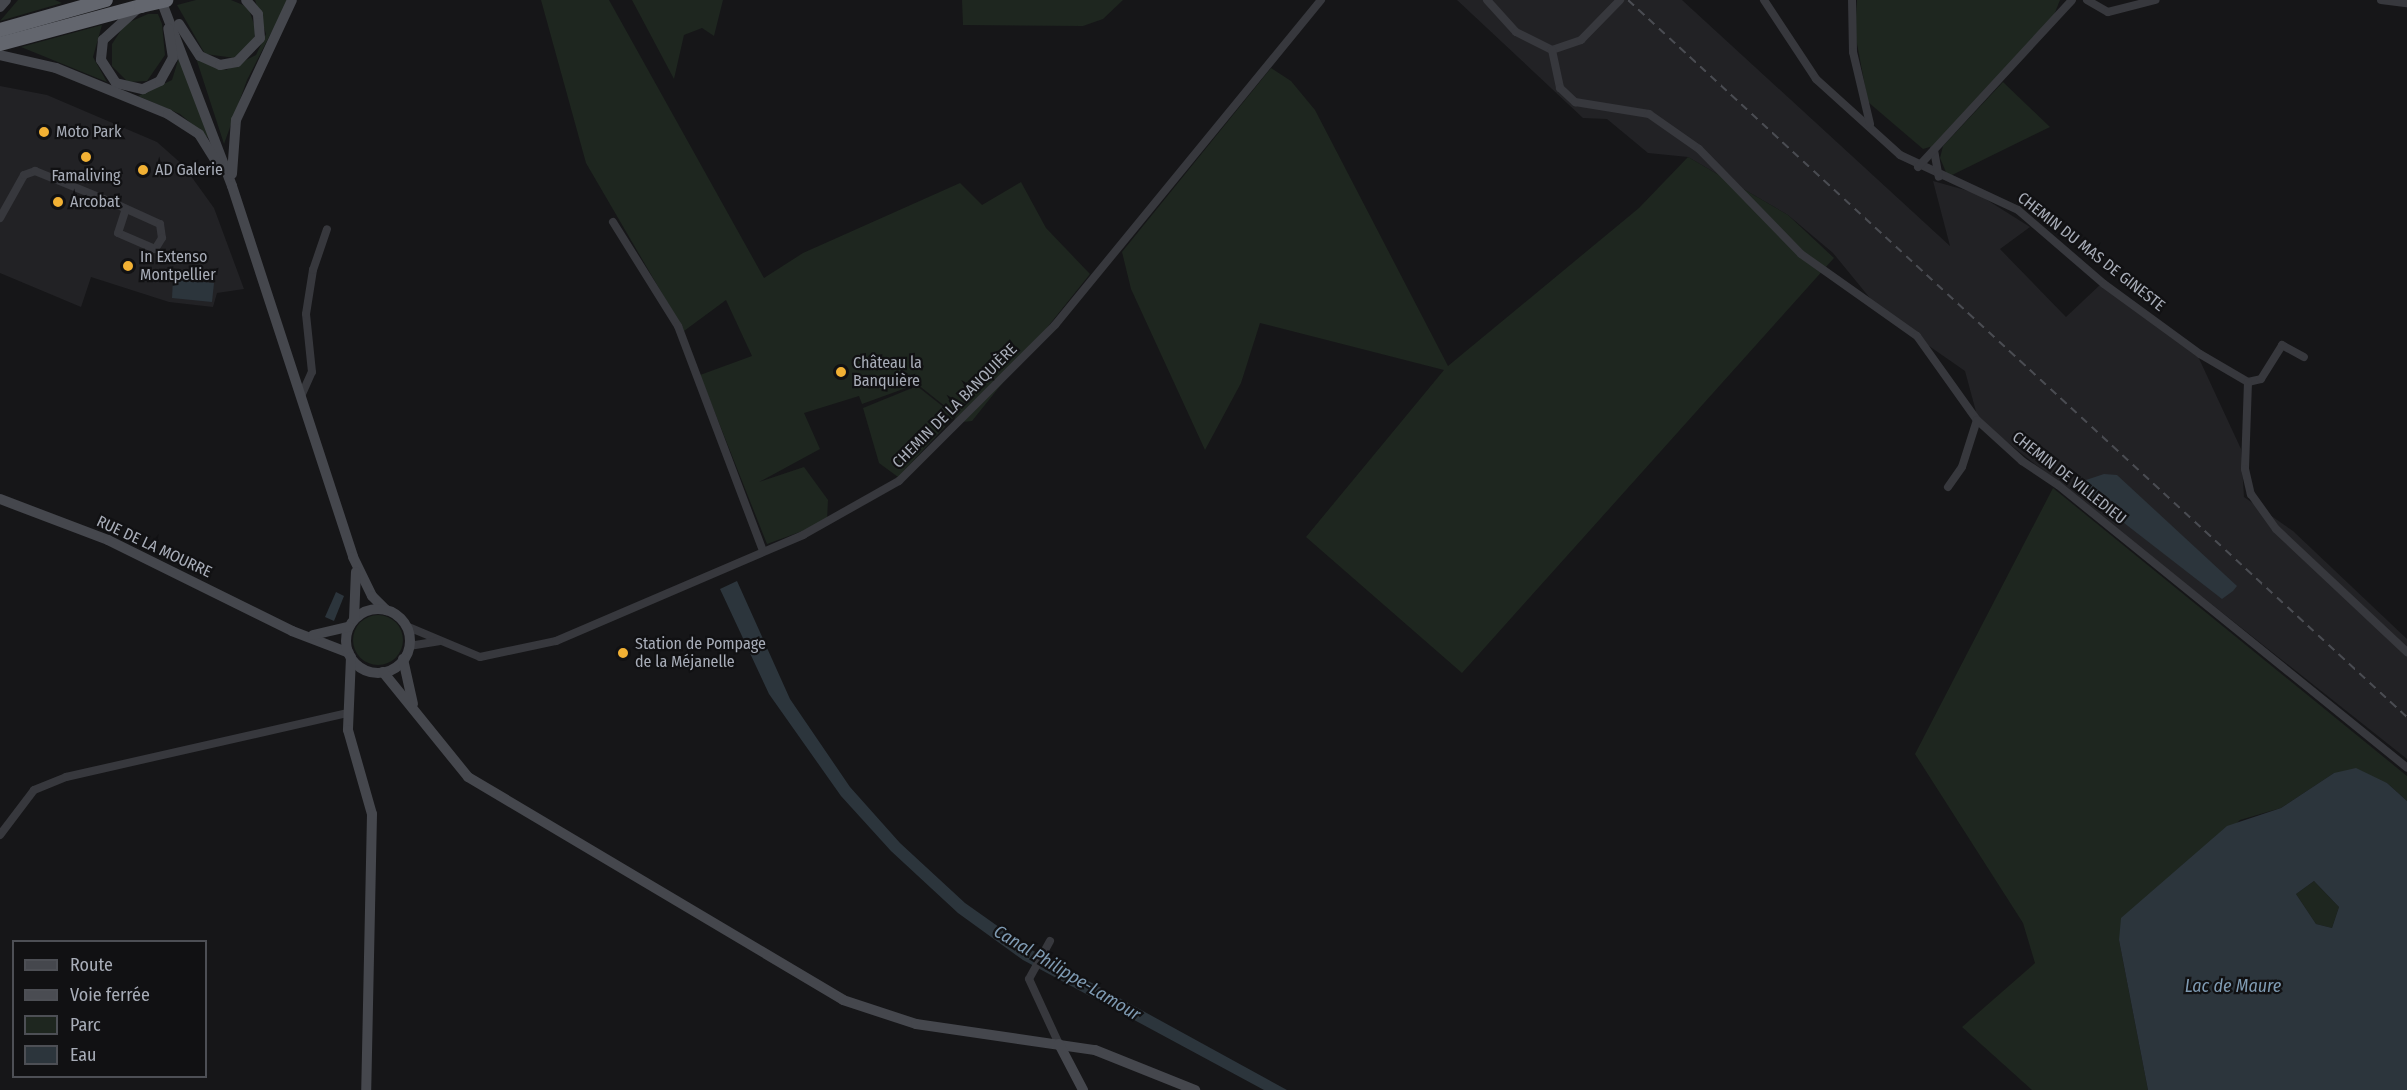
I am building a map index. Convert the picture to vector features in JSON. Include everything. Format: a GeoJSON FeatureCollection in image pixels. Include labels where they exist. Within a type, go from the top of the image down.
{"type":"FeatureCollection","features":[{"type":"Feature","properties":{"kind":"highway"},"geometry":{"type":"LineString","coordinates":[[0,30],[95,1]]}},
{"type":"Feature","properties":{"kind":"highway"},"geometry":{"type":"LineString","coordinates":[[0,44],[141,6],[166,5]]}},
{"type":"Feature","properties":{"kind":"main road"},"geometry":{"type":"LineString","coordinates":[[0,7],[6,0]]}},
{"type":"Feature","properties":{"kind":"main road"},"geometry":{"type":"LineString","coordinates":[[161,0],[200,56],[229,65],[252,52],[260,38],[258,14],[246,0]]}},
{"type":"Feature","properties":{"kind":"main road"},"geometry":{"type":"LineString","coordinates":[[231,182],[236,120],[292,0]]}},
{"type":"Feature","properties":{"kind":"main road"},"geometry":{"type":"LineString","coordinates":[[141,6],[112,27],[101,50],[110,77],[131,89],[152,86],[170,67],[166,5]]}},
{"type":"Feature","properties":{"kind":"main road"},"geometry":{"type":"LineString","coordinates":[[166,5],[231,182],[302,394],[353,557],[372,596],[406,626],[409,646],[404,660],[406,684],[421,721]]}},
{"type":"Feature","properties":{"kind":"main road"},"geometry":{"type":"LineString","coordinates":[[0,54],[48,65],[168,114],[199,134],[231,182]]}},
{"type":"Feature","properties":{"kind":"main road","name":"RUE DE LA MOURRE"},"geometry":{"type":"LineString","coordinates":[[0,499],[151,559],[292,631],[350,655]]}},
{"type":"Feature","properties":{"kind":"main road"},"geometry":{"type":"LineString","coordinates":[[353,557],[358,599],[352,623],[347,713],[372,814],[366,1090]]}},
{"type":"Feature","properties":{"kind":"main road"},"geometry":{"type":"LineString","coordinates":[[352,623],[369,610],[386,610]]}},
{"type":"Feature","properties":{"kind":"main road","name":"RUE DE LA MOURRE"},"geometry":{"type":"LineString","coordinates":[[292,631],[328,636],[352,623]]}},
{"type":"Feature","properties":{"kind":"main road"},"geometry":{"type":"LineString","coordinates":[[350,655],[370,671],[383,672],[404,660]]}},
{"type":"Feature","properties":{"kind":"main road"},"geometry":{"type":"LineString","coordinates":[[349,693],[370,671]]}},
{"type":"Feature","properties":{"kind":"main road"},"geometry":{"type":"LineString","coordinates":[[383,672],[452,762],[490,792],[843,1000],[916,1024],[1059,1044],[1118,1056],[1195,1090]]}},
{"type":"Feature","properties":{"kind":"main road"},"geometry":{"type":"LineString","coordinates":[[1059,1044],[1083,1090]]}},
{"type":"Feature","properties":{"kind":"street","name":"CHEMIN DE LA BANQUIÈRE"},"geometry":{"type":"LineString","coordinates":[[406,626],[491,657],[544,644],[803,535],[899,481],[1055,326],[1321,0]]}},
{"type":"Feature","properties":{"kind":"street"},"geometry":{"type":"LineString","coordinates":[[1487,0],[1516,32],[1552,50],[1571,46],[1597,25],[1620,0]]}},
{"type":"Feature","properties":{"kind":"street"},"geometry":{"type":"LineString","coordinates":[[1764,0],[1816,79],[1918,167],[2072,0]]}},
{"type":"Feature","properties":{"kind":"street"},"geometry":{"type":"LineString","coordinates":[[1852,0],[1853,52],[1870,124]]}},
{"type":"Feature","properties":{"kind":"street"},"geometry":{"type":"LineString","coordinates":[[2087,0],[2108,12],[2155,0]]}},
{"type":"Feature","properties":{"kind":"street"},"geometry":{"type":"LineString","coordinates":[[2381,0],[2407,3]]}},
{"type":"Feature","properties":{"kind":"street","name":"CHEMIN DE VILLEDIEU"},"geometry":{"type":"LineString","coordinates":[[1552,50],[1560,88],[1575,102],[1649,114],[1699,149],[1792,247],[1917,336],[1977,420],[2022,461],[2058,485],[2407,768]]}},
{"type":"Feature","properties":{"kind":"street"},"geometry":{"type":"LineString","coordinates":[[1934,150],[1940,177]]}},
{"type":"Feature","properties":{"kind":"street","name":"CHEMIN DU MAS DE GINESTE"},"geometry":{"type":"LineString","coordinates":[[1918,167],[1991,194],[2018,210],[2104,284],[2248,382]]}},
{"type":"Feature","properties":{"kind":"street"},"geometry":{"type":"LineString","coordinates":[[0,218],[24,175],[35,171],[126,209],[160,224],[162,238],[155,249],[118,233],[126,209]]}},
{"type":"Feature","properties":{"kind":"street"},"geometry":{"type":"LineString","coordinates":[[613,222],[678,326],[764,551]]}},
{"type":"Feature","properties":{"kind":"street"},"geometry":{"type":"LineString","coordinates":[[302,394],[312,372],[310,292],[327,229]]}},
{"type":"Feature","properties":{"kind":"street"},"geometry":{"type":"LineString","coordinates":[[2304,357],[2282,345],[2261,379],[2248,382],[2245,469],[2255,501],[2276,529],[2407,652]]}},
{"type":"Feature","properties":{"kind":"street"},"geometry":{"type":"LineString","coordinates":[[1948,487],[1962,467],[1977,420]]}},
{"type":"Feature","properties":{"kind":"street","name":"CHEMIN DE LA BANQUIÈRE"},"geometry":{"type":"LineString","coordinates":[[409,646],[424,640],[448,643]]}},
{"type":"Feature","properties":{"kind":"street"},"geometry":{"type":"LineString","coordinates":[[0,835],[34,790],[66,777],[347,713]]}},
{"type":"Feature","properties":{"kind":"street"},"geometry":{"type":"LineString","coordinates":[[1050,941],[1032,969],[1033,994],[1059,1044]]}},
{"type":"Feature","properties":{"kind":"shaded area"},"geometry":{"type":"Polygon","coordinates":[[[1457,0],[1682,0],[1950,246],[1933,181],[1976,193],[2030,227],[2000,249],[2066,317],[2102,283],[2196,352],[2241,449],[2244,497],[2293,531],[2407,639],[2407,759],[1978,419],[1965,371],[1883,314],[1833,253],[1788,215],[1688,157],[1648,153],[1607,119],[1583,118],[1457,0]]]}},
{"type":"Feature","properties":{"kind":"shaded area"},"geometry":{"type":"Polygon","coordinates":[[[0,86],[47,95],[157,142],[183,165],[214,208],[244,289],[217,293],[213,307],[169,302],[91,277],[81,307],[0,273],[0,86]]]}},
{"type":"Feature","properties":{"kind":"green space"},"geometry":{"type":"Polygon","coordinates":[[[18,0],[55,0],[62,3],[0,21],[18,0]]]}},
{"type":"Feature","properties":{"kind":"green space"},"geometry":{"type":"Polygon","coordinates":[[[196,0],[231,0],[248,7],[256,30],[253,42],[235,58],[205,54],[177,5],[196,0]]]}},
{"type":"Feature","properties":{"kind":"green space"},"geometry":{"type":"Polygon","coordinates":[[[255,0],[288,0],[247,80],[224,144],[196,58],[226,70],[256,55],[266,34],[255,0]]]}},
{"type":"Feature","properties":{"kind":"green space"},"geometry":{"type":"Polygon","coordinates":[[[541,0],[609,0],[764,278],[803,253],[960,183],[982,205],[1021,182],[1046,228],[1090,274],[972,421],[953,423],[956,415],[917,384],[862,404],[859,396],[804,413],[820,449],[759,482],[804,467],[828,500],[827,522],[767,544],[700,375],[752,356],[726,300],[684,331],[586,163],[541,0]]]}},
{"type":"Feature","properties":{"kind":"green space"},"geometry":{"type":"Polygon","coordinates":[[[632,0],[723,0],[714,36],[702,28],[684,35],[674,79],[632,0]]]}},
{"type":"Feature","properties":{"kind":"green space"},"geometry":{"type":"Polygon","coordinates":[[[962,0],[1123,0],[1103,19],[1083,26],[963,25],[962,0]]]}},
{"type":"Feature","properties":{"kind":"green space"},"geometry":{"type":"Polygon","coordinates":[[[1857,0],[2060,0],[2052,20],[1940,144],[1923,149],[1868,102],[1855,33],[1857,0]]]}},
{"type":"Feature","properties":{"kind":"green space"},"geometry":{"type":"Polygon","coordinates":[[[148,14],[158,14],[162,24],[165,55],[147,81],[128,82],[112,66],[112,44],[125,24],[148,14]]]}},
{"type":"Feature","properties":{"kind":"green space"},"geometry":{"type":"Polygon","coordinates":[[[102,25],[93,57],[107,82],[21,47],[102,25]]]}},
{"type":"Feature","properties":{"kind":"green space"},"geometry":{"type":"Polygon","coordinates":[[[180,54],[212,141],[180,114],[138,96],[172,80],[180,54]]]}},
{"type":"Feature","properties":{"kind":"green space"},"geometry":{"type":"Polygon","coordinates":[[[1271,68],[1291,81],[1315,110],[1448,366],[1639,208],[1688,157],[1788,215],[1834,258],[1462,673],[1306,537],[1444,370],[1260,323],[1241,383],[1205,450],[1131,289],[1122,252],[1271,68]]]}},
{"type":"Feature","properties":{"kind":"green space"},"geometry":{"type":"Polygon","coordinates":[[[2003,82],[2050,127],[1948,177],[1940,158],[1943,146],[2003,82]]]}},
{"type":"Feature","properties":{"kind":"green space"},"geometry":{"type":"Polygon","coordinates":[[[917,386],[955,416],[898,477],[879,463],[863,408],[917,386]]]}},
{"type":"Feature","properties":{"kind":"green space"},"geometry":{"type":"Polygon","coordinates":[[[2053,488],[2407,776],[2407,801],[2387,783],[2334,773],[2281,808],[2240,820],[2119,940],[2148,1090],[2032,1090],[1962,1027],[2035,963],[2023,923],[1915,754],[2053,488]]]}},
{"type":"Feature","properties":{"kind":"green space"},"geometry":{"type":"Polygon","coordinates":[[[378,615],[396,622],[403,640],[396,658],[378,665],[360,658],[353,640],[360,622],[378,615]]]}},
{"type":"Feature","properties":{"kind":"green space"},"geometry":{"type":"Polygon","coordinates":[[[2314,881],[2339,907],[2332,928],[2316,924],[2296,894],[2314,881]]]}},
{"type":"Feature","properties":{"kind":"water"},"geometry":{"type":"Polygon","coordinates":[[[173,279],[214,283],[212,302],[172,298],[173,279]]]}},
{"type":"Feature","properties":{"kind":"water"},"geometry":{"type":"Polygon","coordinates":[[[2104,474],[2117,475],[2237,586],[2233,591],[2222,599],[2088,495],[2080,482],[2104,474]]]}},
{"type":"Feature","properties":{"kind":"water","name":"Canal Philippe-Lamour"},"geometry":{"type":"Polygon","coordinates":[[[737,581],[790,699],[850,787],[900,843],[965,903],[1030,949],[1287,1090],[1264,1090],[1023,960],[958,913],[891,851],[841,796],[769,694],[720,589],[737,581]]]}},
{"type":"Feature","properties":{"kind":"water"},"geometry":{"type":"Polygon","coordinates":[[[336,592],[344,596],[334,621],[325,617],[336,592]]]}},
{"type":"Feature","properties":{"kind":"water","name":"Lac de Maure"},"geometry":{"type":"Polygon","coordinates":[[[2356,768],[2387,783],[2407,801],[2407,1090],[2148,1090],[2119,940],[2121,918],[2227,826],[2281,808],[2334,773],[2356,768]],[[2314,881],[2296,894],[2316,924],[2332,928],[2339,907],[2314,881]]]}},
{"type":"Feature","properties":{"kind":"railway"},"geometry":{"type":"LineString","coordinates":[[1628,0],[2407,717]]}},
{"type":"Feature","properties":{"kind":"place","name":"Moto Park"},"geometry":{"type":"Point","coordinates":[44,132]}},
{"type":"Feature","properties":{"kind":"place","name":"Famaliving"},"geometry":{"type":"Point","coordinates":[86,157]}},
{"type":"Feature","properties":{"kind":"place","name":"AD Galerie"},"geometry":{"type":"Point","coordinates":[143,170]}},
{"type":"Feature","properties":{"kind":"place","name":"Arcobat"},"geometry":{"type":"Point","coordinates":[58,202]}},
{"type":"Feature","properties":{"kind":"place","name":"In Extenso Montpellier"},"geometry":{"type":"Point","coordinates":[128,266]}},
{"type":"Feature","properties":{"kind":"place","name":"Château la Banquière"},"geometry":{"type":"Point","coordinates":[841,372]}},
{"type":"Feature","properties":{"kind":"place","name":"Station de Pompage de la Méjanelle"},"geometry":{"type":"Point","coordinates":[623,653]}}]}
